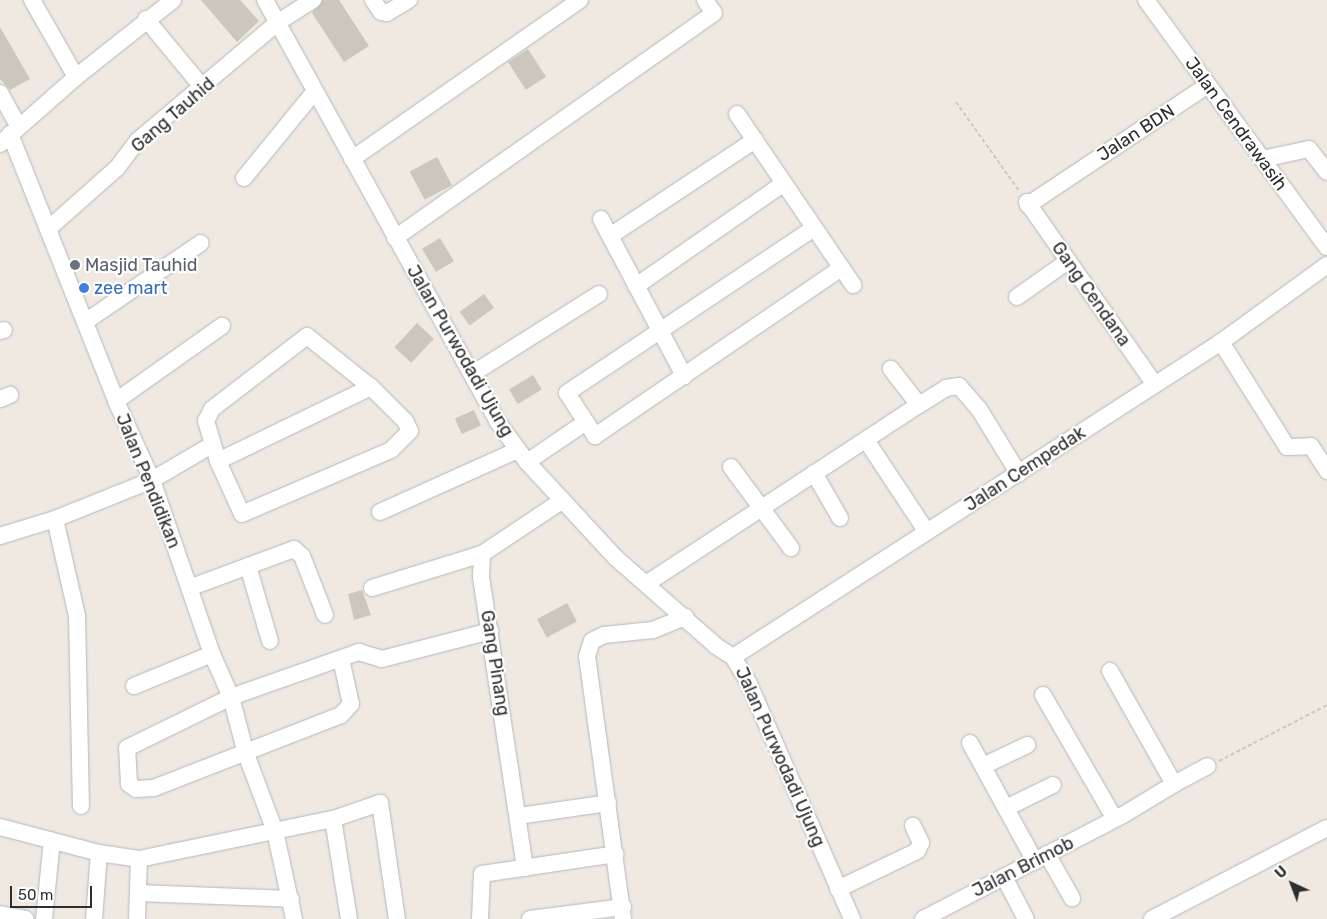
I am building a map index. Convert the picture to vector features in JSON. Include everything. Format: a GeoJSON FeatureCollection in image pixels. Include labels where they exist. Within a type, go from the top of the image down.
{"type":"FeatureCollection","features":[{"type":"Feature","properties":{"kind":"street"},"geometry":{"type":"LineString","coordinates":[[32,0],[76,77]]}},
{"type":"Feature","properties":{"kind":"street"},"geometry":{"type":"LineString","coordinates":[[10,135],[146,19],[173,0]]}},
{"type":"Feature","properties":{"kind":"street","name":"Jalan Purwodadi Ujung"},"geometry":{"type":"LineString","coordinates":[[265,0],[497,421],[522,456],[616,558],[686,617],[716,646],[733,657],[749,684],[852,919]]}},
{"type":"Feature","properties":{"kind":"street","name":"Gang Tauhid"},"geometry":{"type":"LineString","coordinates":[[48,229],[117,168],[137,141],[203,88],[278,23],[313,0]]}},
{"type":"Feature","properties":{"kind":"street"},"geometry":{"type":"LineString","coordinates":[[373,0],[381,12],[387,13],[409,0]]}},
{"type":"Feature","properties":{"kind":"street"},"geometry":{"type":"LineString","coordinates":[[352,158],[580,0]]}},
{"type":"Feature","properties":{"kind":"street"},"geometry":{"type":"LineString","coordinates":[[395,238],[714,13],[705,0]]}},
{"type":"Feature","properties":{"kind":"street","name":"Jalan Cendrawasih"},"geometry":{"type":"LineString","coordinates":[[1146,0],[1327,247]]}},
{"type":"Feature","properties":{"kind":"street"},"geometry":{"type":"LineString","coordinates":[[146,19],[203,88]]}},
{"type":"Feature","properties":{"kind":"street","name":"Jalan BDN"},"geometry":{"type":"LineString","coordinates":[[1028,204],[1208,85]]}},
{"type":"Feature","properties":{"kind":"street"},"geometry":{"type":"LineString","coordinates":[[244,178],[315,91]]}},
{"type":"Feature","properties":{"kind":"street","name":"Jalan Pendidikan"},"geometry":{"type":"LineString","coordinates":[[0,93],[10,135],[116,401],[152,480],[212,654],[231,697],[246,754],[275,831],[294,919]]}},
{"type":"Feature","properties":{"kind":"street"},"geometry":{"type":"LineString","coordinates":[[737,114],[853,285]]}},
{"type":"Feature","properties":{"kind":"street"},"geometry":{"type":"LineString","coordinates":[[610,236],[754,140]]}},
{"type":"Feature","properties":{"kind":"street"},"geometry":{"type":"LineString","coordinates":[[1262,159],[1309,149],[1327,172]]}},
{"type":"Feature","properties":{"kind":"street"},"geometry":{"type":"LineString","coordinates":[[636,286],[784,183]]}},
{"type":"Feature","properties":{"kind":"street","name":"Gang Cendana"},"geometry":{"type":"LineString","coordinates":[[1028,204],[1154,385]]}},
{"type":"Feature","properties":{"kind":"street"},"geometry":{"type":"LineString","coordinates":[[601,219],[684,376]]}},
{"type":"Feature","properties":{"kind":"street"},"geometry":{"type":"LineString","coordinates":[[814,228],[567,393],[586,422],[596,436],[841,268]]}},
{"type":"Feature","properties":{"kind":"street"},"geometry":{"type":"LineString","coordinates":[[85,322],[201,243]]}},
{"type":"Feature","properties":{"kind":"street"},"geometry":{"type":"LineString","coordinates":[[1017,297],[1068,261]]}},
{"type":"Feature","properties":{"kind":"street","name":"Jalan Cempedak"},"geometry":{"type":"LineString","coordinates":[[733,657],[1221,342],[1327,265]]}},
{"type":"Feature","properties":{"kind":"street"},"geometry":{"type":"LineString","coordinates":[[472,374],[599,294]]}},
{"type":"Feature","properties":{"kind":"street"},"geometry":{"type":"LineString","coordinates":[[116,401],[222,326]]}},
{"type":"Feature","properties":{"kind":"street"},"geometry":{"type":"LineString","coordinates":[[307,336],[370,387],[405,421],[410,431],[391,450],[242,514],[212,445],[206,421],[212,409],[307,336]]}},
{"type":"Feature","properties":{"kind":"street"},"geometry":{"type":"LineString","coordinates":[[1221,342],[1287,448],[1310,446],[1327,471]]}},
{"type":"Feature","properties":{"kind":"street"},"geometry":{"type":"LineString","coordinates":[[891,369],[919,405]]}},
{"type":"Feature","properties":{"kind":"street"},"geometry":{"type":"LineString","coordinates":[[646,584],[946,388],[959,386],[979,409],[1019,474]]}},
{"type":"Feature","properties":{"kind":"street"},"geometry":{"type":"LineString","coordinates":[[218,461],[370,387]]}},
{"type":"Feature","properties":{"kind":"street"},"geometry":{"type":"LineString","coordinates":[[380,512],[522,456],[586,422]]}},
{"type":"Feature","properties":{"kind":"street"},"geometry":{"type":"LineString","coordinates":[[866,440],[928,532]]}},
{"type":"Feature","properties":{"kind":"street"},"geometry":{"type":"LineString","coordinates":[[0,536],[55,519],[152,480],[212,445]]}},
{"type":"Feature","properties":{"kind":"street"},"geometry":{"type":"LineString","coordinates":[[731,467],[791,548]]}},
{"type":"Feature","properties":{"kind":"street"},"geometry":{"type":"LineString","coordinates":[[814,473],[840,518]]}},
{"type":"Feature","properties":{"kind":"street"},"geometry":{"type":"LineString","coordinates":[[372,588],[482,554],[563,500]]}},
{"type":"Feature","properties":{"kind":"street"},"geometry":{"type":"LineString","coordinates":[[55,519],[77,616],[81,806]]}},
{"type":"Feature","properties":{"kind":"street"},"geometry":{"type":"LineString","coordinates":[[189,588],[290,551],[298,551],[325,616]]}},
{"type":"Feature","properties":{"kind":"street","name":"Gang Pinang"},"geometry":{"type":"LineString","coordinates":[[482,554],[482,576],[519,816],[525,868]]}},
{"type":"Feature","properties":{"kind":"street"},"geometry":{"type":"LineString","coordinates":[[248,566],[270,641]]}},
{"type":"Feature","properties":{"kind":"street"},"geometry":{"type":"LineString","coordinates":[[530,919],[623,913],[587,656],[592,641],[604,635],[653,630],[686,617]]}},
{"type":"Feature","properties":{"kind":"street"},"geometry":{"type":"LineString","coordinates":[[340,659],[350,691],[348,710],[246,754],[154,788],[136,789],[127,780],[127,748],[231,697],[359,652],[382,659],[490,631]]}},
{"type":"Feature","properties":{"kind":"street"},"geometry":{"type":"LineString","coordinates":[[134,686],[212,654]]}},
{"type":"Feature","properties":{"kind":"street"},"geometry":{"type":"LineString","coordinates":[[1110,671],[1174,784]]}},
{"type":"Feature","properties":{"kind":"street"},"geometry":{"type":"LineString","coordinates":[[1042,695],[1119,817]]}},
{"type":"Feature","properties":{"kind":"street"},"geometry":{"type":"LineString","coordinates":[[970,743],[1006,808],[1072,898]]}},
{"type":"Feature","properties":{"kind":"street"},"geometry":{"type":"LineString","coordinates":[[983,766],[1027,744]]}},
{"type":"Feature","properties":{"kind":"street","name":"Jalan Brimob"},"geometry":{"type":"LineString","coordinates":[[922,919],[1119,817],[1208,766]]}},
{"type":"Feature","properties":{"kind":"street"},"geometry":{"type":"LineString","coordinates":[[1006,808],[1053,785]]}},
{"type":"Feature","properties":{"kind":"street"},"geometry":{"type":"LineString","coordinates":[[0,826],[99,853],[139,859],[333,819],[380,802],[397,919]]}},
{"type":"Feature","properties":{"kind":"street"},"geometry":{"type":"LineString","coordinates":[[519,816],[608,803]]}},
{"type":"Feature","properties":{"kind":"street"},"geometry":{"type":"LineString","coordinates":[[333,819],[349,919]]}},
{"type":"Feature","properties":{"kind":"street"},"geometry":{"type":"LineString","coordinates":[[838,889],[917,851],[921,844],[914,826]]}},
{"type":"Feature","properties":{"kind":"street"},"geometry":{"type":"LineString","coordinates":[[1152,919],[1327,828]]}},
{"type":"Feature","properties":{"kind":"street"},"geometry":{"type":"LineString","coordinates":[[44,919],[52,840]]}},
{"type":"Feature","properties":{"kind":"street"},"geometry":{"type":"LineString","coordinates":[[94,919],[99,853]]}},
{"type":"Feature","properties":{"kind":"street"},"geometry":{"type":"LineString","coordinates":[[480,919],[482,874],[616,854]]}},
{"type":"Feature","properties":{"kind":"street"},"geometry":{"type":"LineString","coordinates":[[137,919],[139,859]]}},
{"type":"Feature","properties":{"kind":"street"},"geometry":{"type":"LineString","coordinates":[[1004,877],[1026,919]]}},
{"type":"Feature","properties":{"kind":"street"},"geometry":{"type":"LineString","coordinates":[[138,893],[291,899]]}},
{"type":"Feature","properties":{"kind":"street"},"geometry":{"type":"LineString","coordinates":[[0,914],[26,919]]}},
{"type":"Feature","properties":{"kind":"path"},"geometry":{"type":"LineString","coordinates":[[956,102],[1028,204]]}},
{"type":"Feature","properties":{"kind":"path"},"geometry":{"type":"LineString","coordinates":[[1208,766],[1327,705]]}},
{"type":"Feature","properties":{"kind":"building"},"geometry":{"type":"Polygon","coordinates":[[[201,0],[240,0],[259,21],[237,42],[201,0]]]}},
{"type":"Feature","properties":{"kind":"building"},"geometry":{"type":"Polygon","coordinates":[[[323,0],[339,0],[369,46],[344,62],[312,13],[323,0]]]}},
{"type":"Feature","properties":{"kind":"building"},"geometry":{"type":"Polygon","coordinates":[[[0,27],[30,79],[10,90],[0,79],[0,27]]]}},
{"type":"Feature","properties":{"kind":"building"},"geometry":{"type":"Polygon","coordinates":[[[528,49],[546,77],[526,90],[508,62],[528,49]]]}},
{"type":"Feature","properties":{"kind":"building"},"geometry":{"type":"Polygon","coordinates":[[[437,157],[452,185],[425,200],[410,172],[437,157]]]}},
{"type":"Feature","properties":{"kind":"building"},"geometry":{"type":"Polygon","coordinates":[[[440,238],[454,261],[436,272],[422,249],[440,238]]]}},
{"type":"Feature","properties":{"kind":"building"},"geometry":{"type":"Polygon","coordinates":[[[484,294],[494,308],[470,325],[460,312],[484,294]]]}},
{"type":"Feature","properties":{"kind":"building"},"geometry":{"type":"Polygon","coordinates":[[[417,323],[434,339],[411,363],[394,347],[417,323]]]}},
{"type":"Feature","properties":{"kind":"building"},"geometry":{"type":"Polygon","coordinates":[[[533,375],[542,390],[518,404],[509,389],[533,375]]]}},
{"type":"Feature","properties":{"kind":"building"},"geometry":{"type":"Polygon","coordinates":[[[474,410],[481,426],[462,434],[455,419],[474,410]]]}},
{"type":"Feature","properties":{"kind":"building"},"geometry":{"type":"Polygon","coordinates":[[[362,590],[371,615],[354,620],[348,594],[362,590]]]}},
{"type":"Feature","properties":{"kind":"building"},"geometry":{"type":"Polygon","coordinates":[[[567,603],[577,622],[547,638],[537,619],[567,603]]]}},
{"type":"Feature","properties":{"kind":"place","name":"Masjid Tauhid"},"geometry":{"type":"Point","coordinates":[75,265]}},
{"type":"Feature","properties":{"kind":"place","name":"zee mart"},"geometry":{"type":"Point","coordinates":[84,288]}}]}
